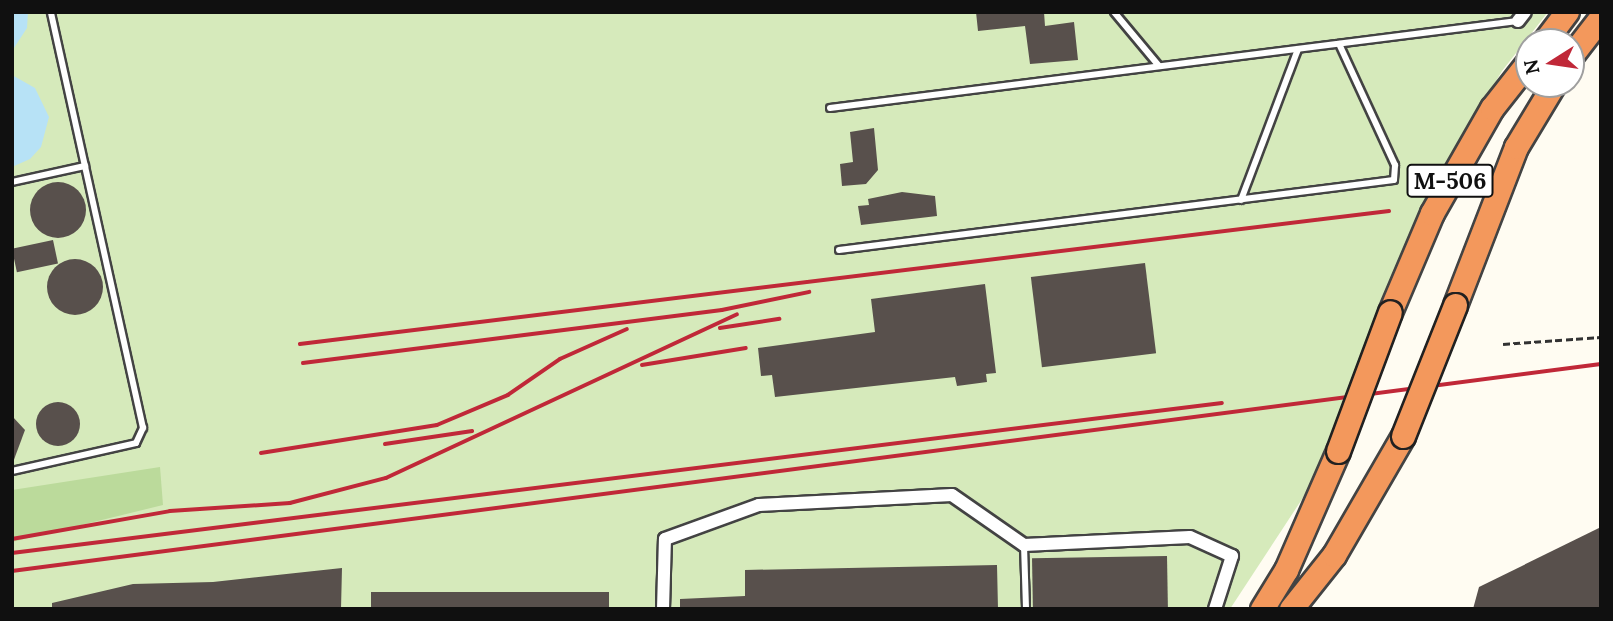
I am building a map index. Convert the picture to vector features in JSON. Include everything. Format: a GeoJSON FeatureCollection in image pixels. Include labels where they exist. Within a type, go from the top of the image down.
{"type":"FeatureCollection","features":[{"type":"Feature","properties":{"kind":"highway"},"geometry":{"type":"LineString","coordinates":[[1555,28],[1567,12]]}},
{"type":"Feature","properties":{"kind":"highway"},"geometry":{"type":"LineString","coordinates":[[1585,38],[1601,17]]}},
{"type":"Feature","properties":{"kind":"highway","name":"M-506"},"geometry":{"type":"LineString","coordinates":[[1262,609],[1286,570],[1338,451],[1432,213],[1492,108],[1515,79]]}},
{"type":"Feature","properties":{"kind":"highway","name":"M-506"},"geometry":{"type":"LineString","coordinates":[[1291,609],[1334,555],[1403,436],[1516,148],[1546,98]]}},
{"type":"Feature","properties":{"kind":"street"},"geometry":{"type":"LineString","coordinates":[[663,609],[665,539],[759,505],[952,495],[1024,545],[1191,537],[1231,556],[1215,609]]}},
{"type":"Feature","properties":{"kind":"lane"},"geometry":{"type":"LineString","coordinates":[[12,471],[136,443],[143,428],[51,12]]}},
{"type":"Feature","properties":{"kind":"lane"},"geometry":{"type":"LineString","coordinates":[[1114,12],[1158,66]]}},
{"type":"Feature","properties":{"kind":"lane"},"geometry":{"type":"LineString","coordinates":[[830,108],[1339,44],[1521,17]]}},
{"type":"Feature","properties":{"kind":"lane"},"geometry":{"type":"LineString","coordinates":[[839,250],[1394,180],[1395,165],[1339,44]]}},
{"type":"Feature","properties":{"kind":"lane"},"geometry":{"type":"LineString","coordinates":[[1241,200],[1298,49]]}},
{"type":"Feature","properties":{"kind":"lane"},"geometry":{"type":"LineString","coordinates":[[12,182],[85,166]]}},
{"type":"Feature","properties":{"kind":"lane"},"geometry":{"type":"LineString","coordinates":[[1024,545],[1026,609]]}},
{"type":"Feature","properties":{"kind":"path"},"geometry":{"type":"LineString","coordinates":[[1503,344],[1601,337]]}},
{"type":"Feature","properties":{"kind":"green space"},"geometry":{"type":"Polygon","coordinates":[[[12,12],[1548,12],[1536,28],[1515,28],[1515,54],[1502,71],[1420,209],[1308,490],[1230,609],[12,609],[12,12]]]}},
{"type":"Feature","properties":{"kind":"green space"},"geometry":{"type":"Polygon","coordinates":[[[160,467],[163,505],[12,542],[12,490],[160,467]]]}},
{"type":"Feature","properties":{"kind":"water"},"geometry":{"type":"Polygon","coordinates":[[[12,12],[28,12],[27,28],[12,51],[12,12]]]}},
{"type":"Feature","properties":{"kind":"water"},"geometry":{"type":"Polygon","coordinates":[[[12,75],[35,88],[49,117],[41,147],[30,159],[12,167],[12,75]]]}},
{"type":"Feature","properties":{"kind":"building"},"geometry":{"type":"Polygon","coordinates":[[[976,12],[1044,12],[1045,26],[1074,22],[1078,60],[1030,64],[1025,26],[978,31],[976,12]]]}},
{"type":"Feature","properties":{"kind":"building"},"geometry":{"type":"Polygon","coordinates":[[[874,128],[878,170],[866,184],[842,186],[840,164],[853,162],[850,132],[874,128]]]}},
{"type":"Feature","properties":{"kind":"building"},"geometry":{"type":"Polygon","coordinates":[[[52,182],[64,182],[74,186],[82,194],[86,210],[82,226],[74,234],[64,238],[52,238],[42,234],[34,226],[30,216],[30,204],[34,194],[42,186],[52,182]]]}},
{"type":"Feature","properties":{"kind":"building"},"geometry":{"type":"Polygon","coordinates":[[[902,192],[935,196],[937,216],[861,225],[858,206],[869,205],[868,199],[902,192]]]}},
{"type":"Feature","properties":{"kind":"building"},"geometry":{"type":"Polygon","coordinates":[[[53,240],[58,263],[17,272],[12,249],[53,240]]]}},
{"type":"Feature","properties":{"kind":"building"},"geometry":{"type":"Polygon","coordinates":[[[69,259],[81,259],[91,263],[99,271],[103,287],[99,303],[91,311],[81,315],[69,315],[59,311],[51,303],[47,293],[47,281],[51,271],[59,263],[69,259]]]}},
{"type":"Feature","properties":{"kind":"building"},"geometry":{"type":"Polygon","coordinates":[[[1145,263],[1156,353],[1042,367],[1031,277],[1145,263]]]}},
{"type":"Feature","properties":{"kind":"building"},"geometry":{"type":"Polygon","coordinates":[[[985,284],[996,373],[986,374],[987,382],[957,386],[955,377],[775,397],[772,375],[761,376],[758,348],[875,332],[871,299],[985,284]]]}},
{"type":"Feature","properties":{"kind":"building"},"geometry":{"type":"Polygon","coordinates":[[[58,402],[73,409],[80,424],[73,439],[58,446],[43,439],[36,424],[43,409],[58,402]]]}},
{"type":"Feature","properties":{"kind":"building"},"geometry":{"type":"Polygon","coordinates":[[[12,416],[25,430],[12,465],[12,416]]]}},
{"type":"Feature","properties":{"kind":"building"},"geometry":{"type":"Polygon","coordinates":[[[1601,527],[1601,609],[1473,609],[1479,587],[1601,527]]]}},
{"type":"Feature","properties":{"kind":"building"},"geometry":{"type":"Polygon","coordinates":[[[1167,556],[1168,609],[1033,609],[1032,558],[1167,556]]]}},
{"type":"Feature","properties":{"kind":"building"},"geometry":{"type":"Polygon","coordinates":[[[997,565],[998,609],[680,609],[680,599],[745,596],[745,570],[997,565]]]}},
{"type":"Feature","properties":{"kind":"building"},"geometry":{"type":"Polygon","coordinates":[[[342,568],[341,609],[52,609],[52,603],[133,584],[213,582],[342,568]]]}},
{"type":"Feature","properties":{"kind":"building"},"geometry":{"type":"Polygon","coordinates":[[[371,592],[609,592],[609,609],[371,609],[371,592]]]}},
{"type":"Feature","properties":{"kind":"railway"},"geometry":{"type":"LineString","coordinates":[[300,344],[1389,211]]}},
{"type":"Feature","properties":{"kind":"railway"},"geometry":{"type":"LineString","coordinates":[[303,363],[722,310],[809,292]]}},
{"type":"Feature","properties":{"kind":"railway"},"geometry":{"type":"LineString","coordinates":[[12,539],[170,511],[290,503],[386,478],[737,314]]}},
{"type":"Feature","properties":{"kind":"railway"},"geometry":{"type":"LineString","coordinates":[[720,328],[779,319]]}},
{"type":"Feature","properties":{"kind":"railway"},"geometry":{"type":"LineString","coordinates":[[261,453],[437,425],[508,395],[560,359],[627,329]]}},
{"type":"Feature","properties":{"kind":"railway"},"geometry":{"type":"LineString","coordinates":[[642,365],[746,348]]}},
{"type":"Feature","properties":{"kind":"railway"},"geometry":{"type":"LineString","coordinates":[[12,571],[1601,364]]}},
{"type":"Feature","properties":{"kind":"railway"},"geometry":{"type":"LineString","coordinates":[[12,553],[1222,403]]}},
{"type":"Feature","properties":{"kind":"railway"},"geometry":{"type":"LineString","coordinates":[[385,444],[472,431]]}}]}
